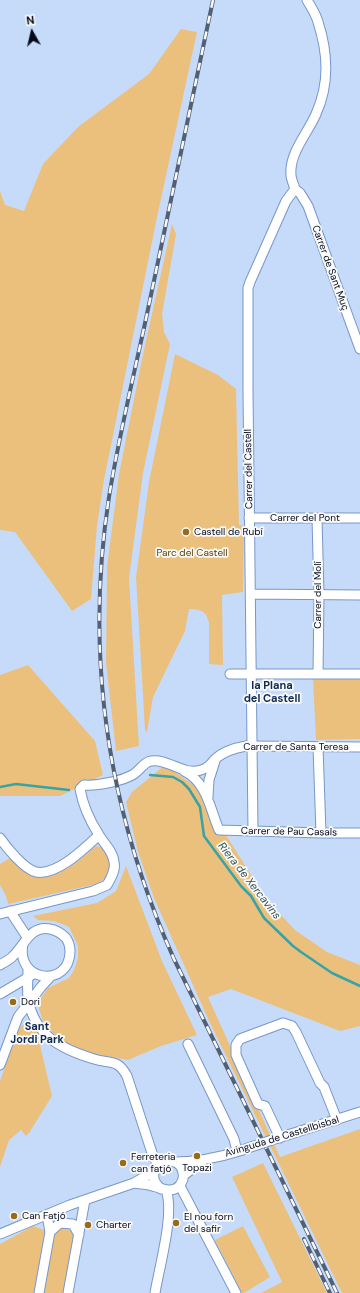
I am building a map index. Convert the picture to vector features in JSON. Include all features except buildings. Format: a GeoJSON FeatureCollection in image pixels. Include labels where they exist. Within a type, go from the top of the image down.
{"type":"FeatureCollection","features":[{"type":"Feature","properties":{"kind":"street"},"geometry":{"type":"LineString","coordinates":[[295,189],[291,175],[292,164],[298,147],[317,112],[326,83],[327,64],[318,20],[307,0]]}},
{"type":"Feature","properties":{"kind":"street","name":"Carrer de Sant Muç"},"geometry":{"type":"LineString","coordinates":[[295,189],[300,193],[308,206],[360,350]]}},
{"type":"Feature","properties":{"kind":"street","name":"Carrer del Castell"},"geometry":{"type":"LineString","coordinates":[[254,831],[248,288],[286,201],[295,189]]}},
{"type":"Feature","properties":{"kind":"street","name":"Carrer del Pont"},"geometry":{"type":"LineString","coordinates":[[250,518],[360,518]]}},
{"type":"Feature","properties":{"kind":"street","name":"Carrer del Molí"},"geometry":{"type":"LineString","coordinates":[[317,518],[319,595],[318,674]]}},
{"type":"Feature","properties":{"kind":"street"},"geometry":{"type":"LineString","coordinates":[[251,594],[360,595]]}},
{"type":"Feature","properties":{"kind":"street"},"geometry":{"type":"LineString","coordinates":[[230,674],[360,674]]}},
{"type":"Feature","properties":{"kind":"street","name":"Carrer de Santa Teresa"},"geometry":{"type":"LineString","coordinates":[[99,834],[83,804],[80,789],[84,785],[95,785],[122,779],[134,774],[144,764],[150,761],[161,761],[180,769],[197,771],[203,770],[225,752],[236,748],[252,746],[360,747]]}},
{"type":"Feature","properties":{"kind":"street"},"geometry":{"type":"LineString","coordinates":[[318,747],[321,833]]}},
{"type":"Feature","properties":{"kind":"street"},"geometry":{"type":"LineString","coordinates":[[209,801],[209,780],[216,759]]}},
{"type":"Feature","properties":{"kind":"street"},"geometry":{"type":"LineString","coordinates":[[180,769],[189,773],[203,787],[209,801]]}},
{"type":"Feature","properties":{"kind":"street","name":"Carrer de Pau Casals"},"geometry":{"type":"LineString","coordinates":[[209,801],[219,830],[360,833]]}},
{"type":"Feature","properties":{"kind":"street"},"geometry":{"type":"LineString","coordinates":[[0,838],[26,866],[32,870],[42,872],[54,868],[71,859],[99,834],[112,854],[115,863],[113,874],[108,885],[0,914]]}},
{"type":"Feature","properties":{"kind":"street"},"geometry":{"type":"LineString","coordinates":[[10,911],[25,941],[22,957],[30,973],[28,998],[34,1018],[45,1034],[59,1046],[96,1060],[113,1062],[122,1068],[127,1076],[157,1168],[155,1181],[169,1198],[168,1220],[155,1293]]}},
{"type":"Feature","properties":{"kind":"street"},"geometry":{"type":"LineString","coordinates":[[0,965],[13,957],[33,932],[40,929],[48,928],[62,934],[70,947],[68,962],[58,973],[51,976],[30,973],[0,994]]}},
{"type":"Feature","properties":{"kind":"street"},"geometry":{"type":"LineString","coordinates":[[0,1065],[18,1017],[51,976]]}},
{"type":"Feature","properties":{"kind":"street"},"geometry":{"type":"LineString","coordinates":[[18,1017],[26,1014],[34,1018]]}},
{"type":"Feature","properties":{"kind":"street"},"geometry":{"type":"LineString","coordinates":[[276,1139],[265,1106],[258,1104],[236,1054],[236,1045],[240,1039],[283,1023],[292,1026],[296,1032],[320,1083],[324,1087],[337,1120]]}},
{"type":"Feature","properties":{"kind":"street"},"geometry":{"type":"LineString","coordinates":[[188,1044],[234,1139],[241,1150]]}},
{"type":"Feature","properties":{"kind":"street","name":"Avinguda de Castellbisbal"},"geometry":{"type":"LineString","coordinates":[[204,1160],[241,1150],[360,1112]]}},
{"type":"Feature","properties":{"kind":"street"},"geometry":{"type":"LineString","coordinates":[[0,1234],[85,1200],[134,1183],[157,1168],[163,1162],[204,1160]]}},
{"type":"Feature","properties":{"kind":"street"},"geometry":{"type":"LineString","coordinates":[[184,1175],[204,1160]]}},
{"type":"Feature","properties":{"kind":"street"},"geometry":{"type":"LineString","coordinates":[[134,1183],[173,1190],[180,1186],[184,1175],[180,1166],[174,1162]]}},
{"type":"Feature","properties":{"kind":"street"},"geometry":{"type":"LineString","coordinates":[[180,1186],[236,1293]]}},
{"type":"Feature","properties":{"kind":"street"},"geometry":{"type":"LineString","coordinates":[[68,1293],[85,1200]]}},
{"type":"Feature","properties":{"kind":"street"},"geometry":{"type":"LineString","coordinates":[[39,1293],[50,1232],[47,1215]]}},
{"type":"Feature","properties":{"kind":"street"},"geometry":{"type":"LineString","coordinates":[[50,1232],[60,1223],[73,1224],[79,1235]]}},
{"type":"Feature","properties":{"kind":"street"},"geometry":{"type":"LineString","coordinates":[[0,1227],[14,1228]]}},
{"type":"Feature","properties":{"kind":"green space"},"geometry":{"type":"Polygon","coordinates":[[[181,29],[197,32],[156,222],[104,480],[97,526],[91,599],[72,611],[15,532],[0,530],[0,191],[5,205],[24,211],[43,164],[78,127],[149,74],[181,29]]]}},
{"type":"Feature","properties":{"kind":"green space"},"geometry":{"type":"Polygon","coordinates":[[[172,224],[176,234],[162,314],[164,332],[170,344],[143,473],[129,578],[139,746],[116,751],[106,663],[107,567],[119,474],[142,359],[172,224]]]}},
{"type":"Feature","properties":{"kind":"green space","name":"Parc del Castell"},"geometry":{"type":"Polygon","coordinates":[[[175,354],[218,375],[236,389],[239,525],[244,526],[243,592],[222,595],[223,665],[209,664],[209,623],[205,613],[189,609],[185,631],[153,697],[147,732],[145,730],[136,577],[149,482],[175,354]]]}},
{"type":"Feature","properties":{"kind":"green space"},"geometry":{"type":"Polygon","coordinates":[[[28,665],[95,741],[103,775],[60,796],[0,796],[0,675],[28,665]]]}},
{"type":"Feature","properties":{"kind":"green space"},"geometry":{"type":"Polygon","coordinates":[[[313,678],[360,678],[360,739],[316,740],[313,678]]]}},
{"type":"Feature","properties":{"kind":"green space"},"geometry":{"type":"Polygon","coordinates":[[[165,765],[196,787],[266,899],[295,930],[327,952],[360,965],[360,1026],[340,1031],[231,989],[208,997],[280,1157],[360,1129],[360,1293],[342,1293],[210,1023],[154,898],[138,852],[126,802],[132,792],[165,765]]]}},
{"type":"Feature","properties":{"kind":"green space"},"geometry":{"type":"Polygon","coordinates":[[[96,846],[104,850],[109,863],[109,871],[107,875],[97,884],[8,904],[6,896],[0,885],[0,864],[10,858],[30,875],[41,877],[50,876],[59,873],[75,863],[96,846]]]}},
{"type":"Feature","properties":{"kind":"green space"},"geometry":{"type":"Polygon","coordinates":[[[126,866],[162,961],[197,1035],[161,1046],[128,1060],[89,1053],[72,1047],[54,1034],[43,1021],[39,1009],[41,998],[48,988],[69,978],[74,970],[78,958],[78,946],[69,927],[54,921],[38,920],[33,916],[97,903],[116,891],[126,866]]]}},
{"type":"Feature","properties":{"kind":"green space"},"geometry":{"type":"Polygon","coordinates":[[[25,1023],[32,1024],[37,1032],[52,1096],[29,1133],[26,1136],[21,1130],[9,1140],[0,1167],[0,1081],[16,1036],[21,1026],[25,1023]]]}},
{"type":"Feature","properties":{"kind":"green space"},"geometry":{"type":"Polygon","coordinates":[[[263,1163],[327,1293],[261,1293],[282,1282],[232,1177],[263,1163]]]}},
{"type":"Feature","properties":{"kind":"green space"},"geometry":{"type":"Polygon","coordinates":[[[33,1226],[50,1232],[39,1293],[0,1293],[0,1244],[33,1226]]]}},
{"type":"Feature","properties":{"kind":"green space"},"geometry":{"type":"Polygon","coordinates":[[[243,1226],[270,1277],[242,1293],[215,1240],[243,1226]]]}},
{"type":"Feature","properties":{"kind":"green space"},"geometry":{"type":"Polygon","coordinates":[[[61,1227],[67,1228],[70,1231],[73,1235],[74,1241],[64,1293],[43,1293],[55,1231],[61,1227]]]}},
{"type":"Feature","properties":{"kind":"waterway","name":"Riera de Xercavins"},"geometry":{"type":"LineString","coordinates":[[150,775],[173,777],[182,782],[189,789],[200,807],[204,836],[241,886],[251,896],[264,918],[301,952],[332,973],[360,986]]}},
{"type":"Feature","properties":{"kind":"waterway"},"geometry":{"type":"LineString","coordinates":[[0,787],[16,784],[69,790]]}},
{"type":"Feature","properties":{"kind":"railway"},"geometry":{"type":"LineString","coordinates":[[213,0],[122,428],[109,497],[102,557],[99,616],[101,675],[107,733],[118,790],[132,847],[151,903],[174,959],[337,1293]]}},
{"type":"Feature","properties":{"kind":"railway"},"geometry":{"type":"LineString","coordinates":[[304,1239],[330,1293]]}},
{"type":"Feature","properties":{"kind":"place","name":"Castell de Rubí"},"geometry":{"type":"Point","coordinates":[186,532]}},
{"type":"Feature","properties":{"kind":"place","name":"Dori"},"geometry":{"type":"Point","coordinates":[13,1002]}},
{"type":"Feature","properties":{"kind":"place","name":"Topazi"},"geometry":{"type":"Point","coordinates":[197,1156]}},
{"type":"Feature","properties":{"kind":"place","name":"Ferreteria can fatjó"},"geometry":{"type":"Point","coordinates":[123,1163]}},
{"type":"Feature","properties":{"kind":"place","name":"Can Fatjó"},"geometry":{"type":"Point","coordinates":[14,1216]}},
{"type":"Feature","properties":{"kind":"place","name":"El nou forn del safir"},"geometry":{"type":"Point","coordinates":[176,1223]}},
{"type":"Feature","properties":{"kind":"place","name":"Charter"},"geometry":{"type":"Point","coordinates":[88,1225]}},
{"type":"Feature","properties":{"kind":"district","name":"la Plana del Castell"},"geometry":{"type":"Point","coordinates":[272,692]}},
{"type":"Feature","properties":{"kind":"district","name":"Sant Jordi Park"},"geometry":{"type":"Point","coordinates":[37,1033]}}]}
